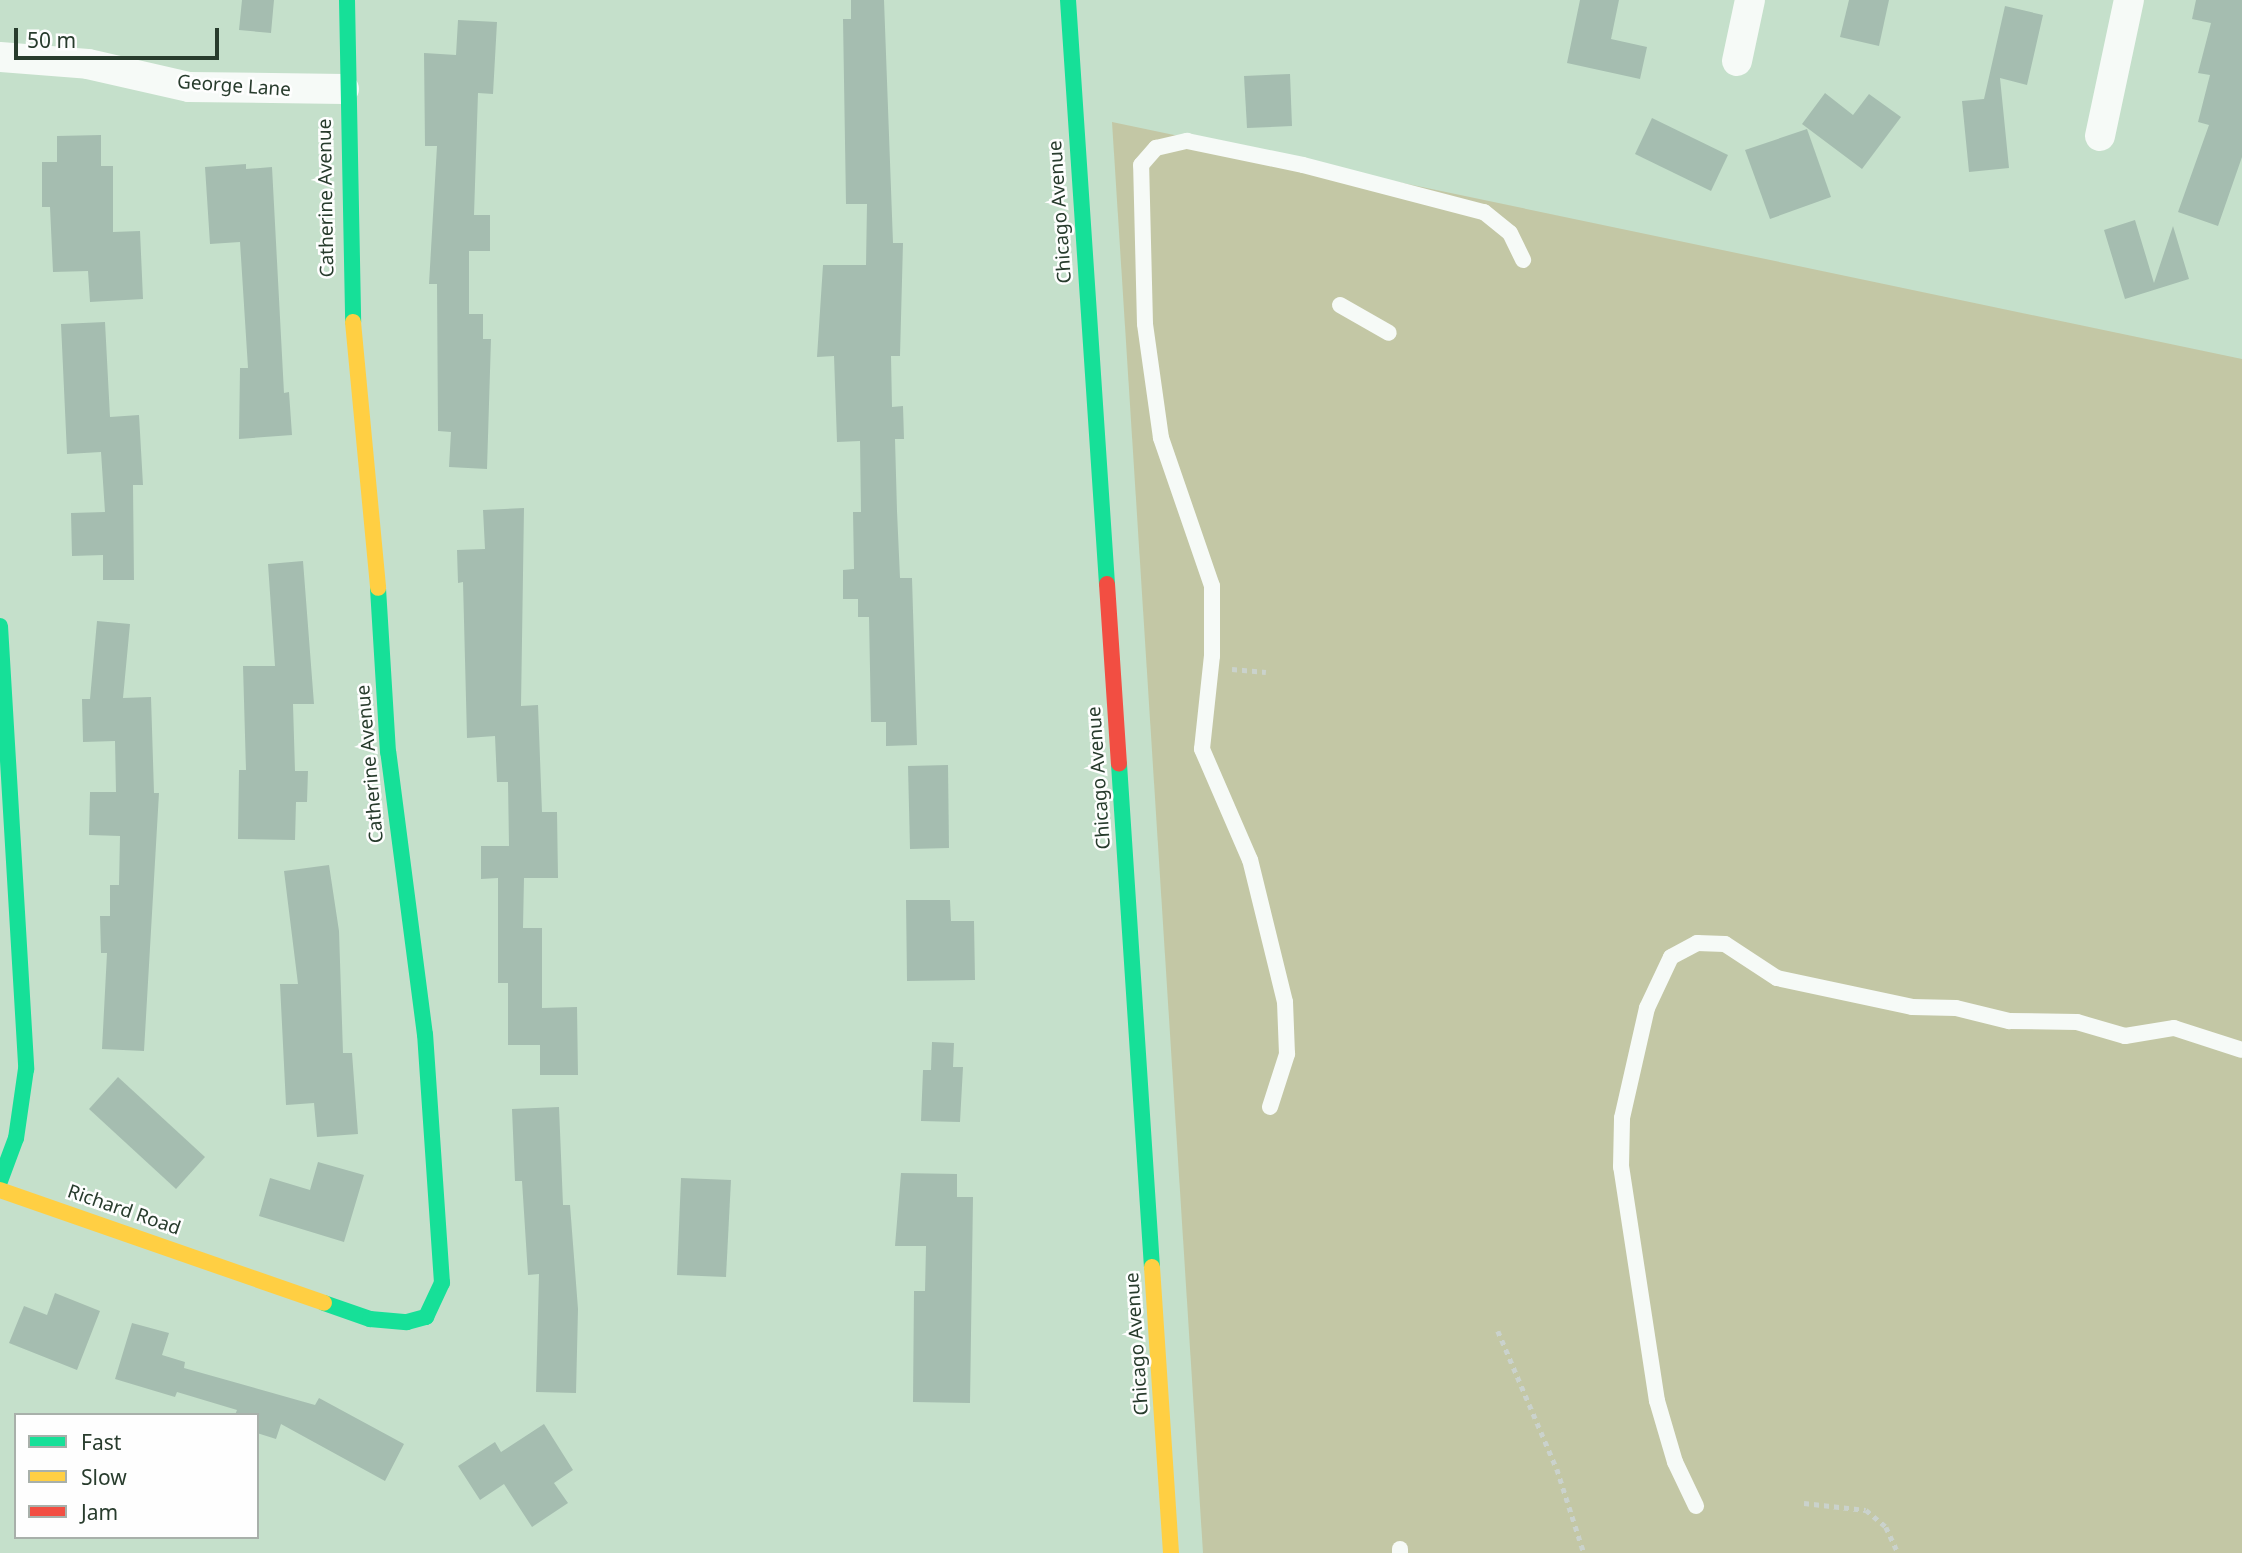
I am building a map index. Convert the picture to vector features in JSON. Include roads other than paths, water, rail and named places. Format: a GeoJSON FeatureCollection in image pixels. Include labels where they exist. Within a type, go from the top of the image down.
{"type":"FeatureCollection","features":[{"type":"Feature","properties":{"kind":"street","name":"Catherine Avenue"},"geometry":{"type":"LineString","coordinates":[[233,1270],[370,1319],[407,1322],[426,1317],[437,1303],[442,1283],[425,1035],[388,752],[376,550],[349,286],[344,89],[347,0]]}},
{"type":"Feature","properties":{"kind":"street","name":"Chicago Avenue"},"geometry":{"type":"LineString","coordinates":[[1069,0],[1171,1553]]}},
{"type":"Feature","properties":{"kind":"street"},"geometry":{"type":"LineString","coordinates":[[1737,61],[1750,0]]}},
{"type":"Feature","properties":{"kind":"street"},"geometry":{"type":"LineString","coordinates":[[2100,136],[2129,0]]}},
{"type":"Feature","properties":{"kind":"street","name":"George Lane"},"geometry":{"type":"LineString","coordinates":[[0,57],[88,64],[189,87],[344,89]]}},
{"type":"Feature","properties":{"kind":"street"},"geometry":{"type":"LineString","coordinates":[[0,626],[26,1069],[16,1138],[0,1181]]}},
{"type":"Feature","properties":{"kind":"street","name":"Richard Road"},"geometry":{"type":"LineString","coordinates":[[0,1190],[233,1270]]}},
{"type":"Feature","properties":{"kind":"lane"},"geometry":{"type":"LineString","coordinates":[[1270,1107],[1287,1054],[1285,1002],[1250,860],[1202,750],[1212,656],[1209,571],[1161,438],[1145,324],[1147,270],[1138,176],[1147,155],[1187,141],[1464,205],[1499,221],[1523,260]]}},
{"type":"Feature","properties":{"kind":"lane"},"geometry":{"type":"LineString","coordinates":[[1340,305],[1389,333]]}},
{"type":"Feature","properties":{"kind":"lane"},"geometry":{"type":"LineString","coordinates":[[1696,1506],[1675,1462],[1657,1401],[1621,1167],[1622,1118],[1647,1008],[1671,957],[1697,943],[1725,944],[1777,978],[1912,1007],[1956,1008],[2009,1021],[2077,1022],[2124,1036],[2174,1028],[2242,1050]]}}]}
